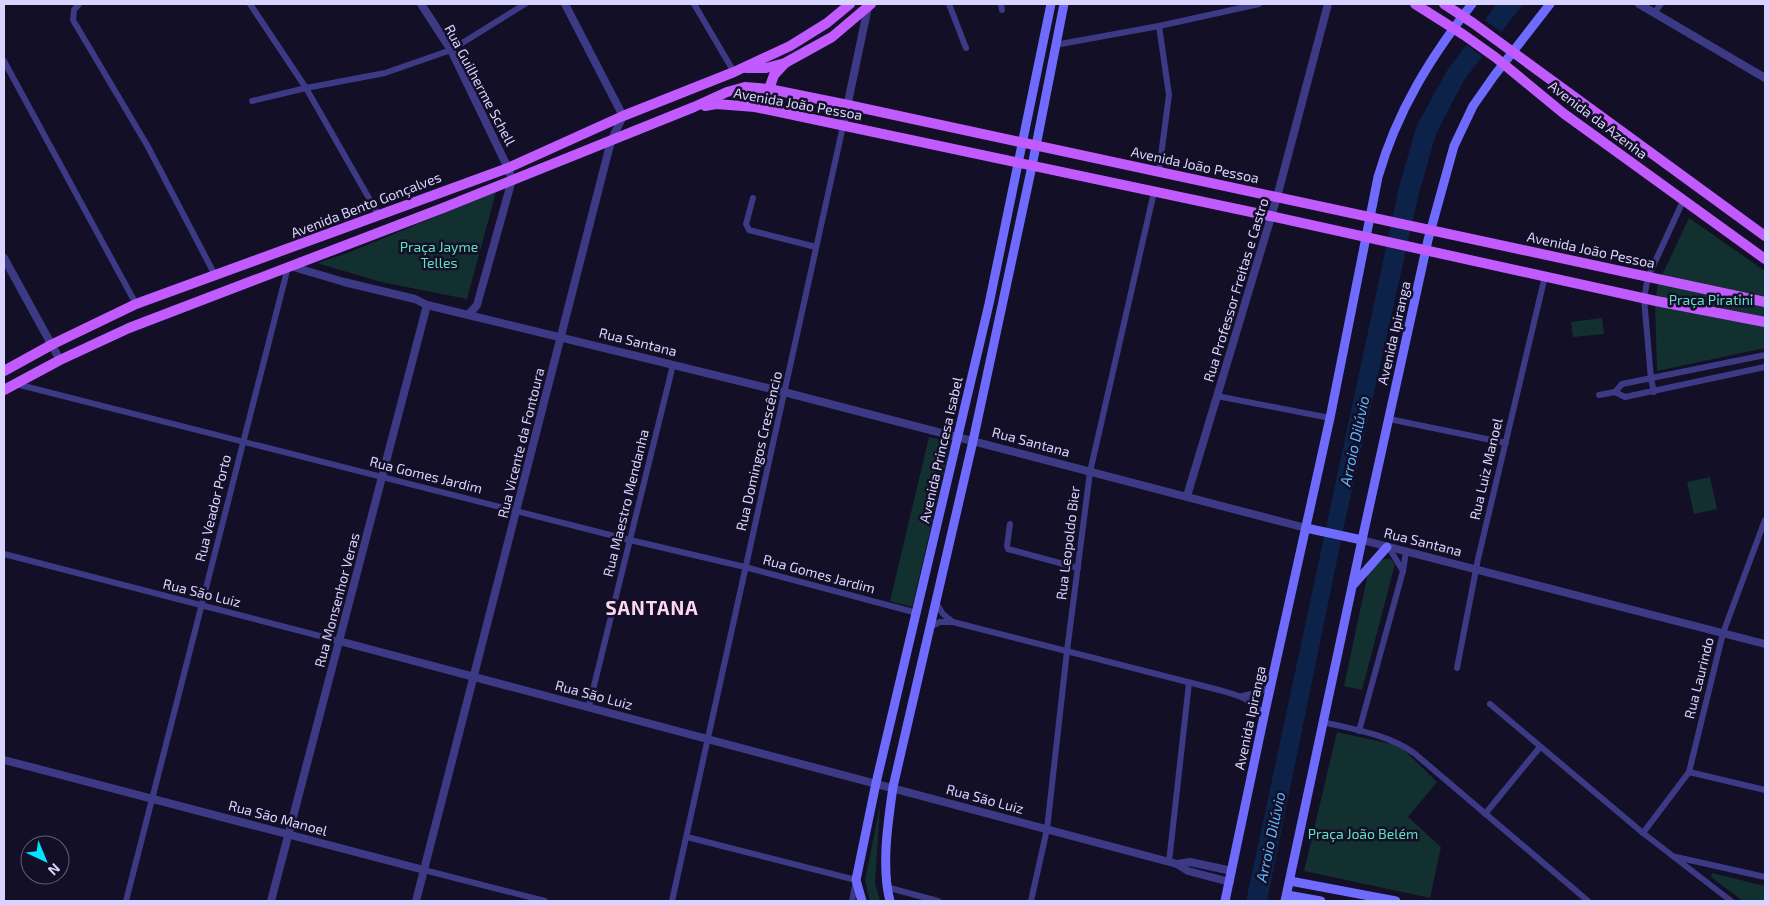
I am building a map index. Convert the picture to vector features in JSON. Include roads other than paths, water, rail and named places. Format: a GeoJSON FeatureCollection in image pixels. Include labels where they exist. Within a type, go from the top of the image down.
{"type":"FeatureCollection","features":[{"type":"Feature","properties":{"kind":"main road","name":"Avenida Bento Gonçalves"},"geometry":{"type":"LineString","coordinates":[[4,371],[53,344],[136,304],[508,168],[623,116],[737,70],[790,46],[827,23],[850,4]]}},
{"type":"Feature","properties":{"kind":"main road","name":"Avenida Princesa Isabel"},"geometry":{"type":"LineString","coordinates":[[856,880],[876,783],[958,438],[1019,163],[1051,4]]}},
{"type":"Feature","properties":{"kind":"main road","name":"Avenida Princesa Isabel"},"geometry":{"type":"LineString","coordinates":[[886,888],[887,827],[892,787],[973,441],[1032,166],[1064,4]]}},
{"type":"Feature","properties":{"kind":"main road","name":"Avenida da Azenha"},"geometry":{"type":"LineString","coordinates":[[1415,4],[1464,35],[1563,113],[1765,259]]}},
{"type":"Feature","properties":{"kind":"main road","name":"Avenida da Azenha"},"geometry":{"type":"LineString","coordinates":[[1444,4],[1473,23],[1765,236]]}},
{"type":"Feature","properties":{"kind":"main road","name":"Avenida Ipiranga"},"geometry":{"type":"LineString","coordinates":[[1226,901],[1270,687],[1330,418],[1370,217],[1386,151],[1402,112],[1419,79],[1453,28],[1472,4]]}},
{"type":"Feature","properties":{"kind":"main road","name":"Avenida Ipiranga"},"geometry":{"type":"LineString","coordinates":[[1286,898],[1354,584],[1358,539],[1389,419],[1431,229],[1454,146],[1473,106],[1499,61],[1513,52],[1550,4]]}},
{"type":"Feature","properties":{"kind":"main road","name":"Avenida Bento Gonçalves"},"geometry":{"type":"LineString","coordinates":[[737,70],[766,68],[786,63],[832,37],[869,5]]}},
{"type":"Feature","properties":{"kind":"main road"},"geometry":{"type":"LineString","coordinates":[[769,89],[774,75],[786,63]]}},
{"type":"Feature","properties":{"kind":"main road","name":"Avenida João Pessoa"},"geometry":{"type":"LineString","coordinates":[[694,107],[735,89],[745,87],[769,89],[1277,196],[1765,302]]}},
{"type":"Feature","properties":{"kind":"main road","name":"Avenida João Pessoa"},"geometry":{"type":"LineString","coordinates":[[694,107],[716,104],[755,107],[1270,216],[1644,298],[1765,322]]}},
{"type":"Feature","properties":{"kind":"main road"},"geometry":{"type":"LineString","coordinates":[[4,390],[60,360],[129,328],[434,212],[694,107]]}},
{"type":"Feature","properties":{"kind":"main road","name":"Rua Santana"},"geometry":{"type":"LineString","coordinates":[[1306,528],[1358,539]]}},
{"type":"Feature","properties":{"kind":"main road"},"geometry":{"type":"LineString","coordinates":[[1354,584],[1388,548]]}},
{"type":"Feature","properties":{"kind":"main road"},"geometry":{"type":"LineString","coordinates":[[856,880],[862,901]]}},
{"type":"Feature","properties":{"kind":"main road"},"geometry":{"type":"LineString","coordinates":[[1290,881],[1396,901]]}},
{"type":"Feature","properties":{"kind":"main road"},"geometry":{"type":"LineString","coordinates":[[886,888],[890,901]]}},
{"type":"Feature","properties":{"kind":"main road"},"geometry":{"type":"LineString","coordinates":[[1286,898],[1321,901]]}},
{"type":"Feature","properties":{"kind":"street"},"geometry":{"type":"LineString","coordinates":[[79,4],[74,10],[74,20],[147,145],[215,275]]}},
{"type":"Feature","properties":{"kind":"street"},"geometry":{"type":"LineString","coordinates":[[250,4],[306,88],[378,214]]}},
{"type":"Feature","properties":{"kind":"street","name":"Rua Guilherme Schell"},"geometry":{"type":"LineString","coordinates":[[420,4],[451,50],[512,180]]}},
{"type":"Feature","properties":{"kind":"street"},"geometry":{"type":"LineString","coordinates":[[252,101],[306,88],[385,73],[451,50],[525,4]]}},
{"type":"Feature","properties":{"kind":"street"},"geometry":{"type":"LineString","coordinates":[[565,4],[623,116]]}},
{"type":"Feature","properties":{"kind":"street"},"geometry":{"type":"LineString","coordinates":[[694,4],[737,70]]}},
{"type":"Feature","properties":{"kind":"street"},"geometry":{"type":"LineString","coordinates":[[949,4],[966,48]]}},
{"type":"Feature","properties":{"kind":"street"},"geometry":{"type":"LineString","coordinates":[[1055,45],[1159,26],[1259,4]]}},
{"type":"Feature","properties":{"kind":"street","name":"Rua Professor Freitas e Castro"},"geometry":{"type":"LineString","coordinates":[[1187,496],[1277,196],[1328,4]]}},
{"type":"Feature","properties":{"kind":"street"},"geometry":{"type":"LineString","coordinates":[[1639,4],[1765,78]]}},
{"type":"Feature","properties":{"kind":"street"},"geometry":{"type":"LineString","coordinates":[[1654,13],[1661,4]]}},
{"type":"Feature","properties":{"kind":"street","name":"Rua Domingos Crescêncio"},"geometry":{"type":"LineString","coordinates":[[672,901],[869,5]]}},
{"type":"Feature","properties":{"kind":"street"},"geometry":{"type":"LineString","coordinates":[[1159,26],[1168,95],[1159,171]]}},
{"type":"Feature","properties":{"kind":"street"},"geometry":{"type":"LineString","coordinates":[[4,61],[136,304]]}},
{"type":"Feature","properties":{"kind":"street","name":"Rua Vicente da Fontoura"},"geometry":{"type":"LineString","coordinates":[[416,901],[611,141],[623,116]]}},
{"type":"Feature","properties":{"kind":"street"},"geometry":{"type":"LineString","coordinates":[[469,314],[477,305],[512,180]]}},
{"type":"Feature","properties":{"kind":"street","name":"Rua Leopoldo Bier"},"geometry":{"type":"LineString","coordinates":[[1031,901],[1047,829],[1090,472],[1154,192]]}},
{"type":"Feature","properties":{"kind":"street"},"geometry":{"type":"LineString","coordinates":[[753,198],[746,224],[750,230],[816,247]]}},
{"type":"Feature","properties":{"kind":"street"},"geometry":{"type":"LineString","coordinates":[[1654,392],[1651,379],[1644,298],[1648,277],[1683,201]]}},
{"type":"Feature","properties":{"kind":"street"},"geometry":{"type":"LineString","coordinates":[[4,258],[53,344],[60,360]]}},
{"type":"Feature","properties":{"kind":"street","name":"Rua Santana"},"geometry":{"type":"LineString","coordinates":[[289,266],[344,282],[415,299],[427,305],[785,393],[1306,528]]}},
{"type":"Feature","properties":{"kind":"street","name":"Rua Veador Porto"},"geometry":{"type":"LineString","coordinates":[[126,901],[289,266]]}},
{"type":"Feature","properties":{"kind":"street","name":"Rua Luiz Manoel"},"geometry":{"type":"LineString","coordinates":[[1457,668],[1476,570],[1545,276]]}},
{"type":"Feature","properties":{"kind":"street","name":"Rua Monsenhor Veras"},"geometry":{"type":"LineString","coordinates":[[271,901],[427,305]]}},
{"type":"Feature","properties":{"kind":"street"},"geometry":{"type":"LineString","coordinates":[[477,305],[480,317]]}},
{"type":"Feature","properties":{"kind":"street"},"geometry":{"type":"LineString","coordinates":[[1616,392],[1622,384],[1765,355]]}},
{"type":"Feature","properties":{"kind":"street","name":"Rua Maestro Mendanha"},"geometry":{"type":"LineString","coordinates":[[589,706],[673,365]]}},
{"type":"Feature","properties":{"kind":"street"},"geometry":{"type":"LineString","coordinates":[[1599,395],[1616,392],[1624,397],[1654,392],[1765,367]]}},
{"type":"Feature","properties":{"kind":"street","name":"Rua Gomes Jardim"},"geometry":{"type":"LineString","coordinates":[[16,384],[630,540],[745,567],[917,613]]}},
{"type":"Feature","properties":{"kind":"street"},"geometry":{"type":"LineString","coordinates":[[1217,396],[1330,418]]}},
{"type":"Feature","properties":{"kind":"street"},"geometry":{"type":"LineString","coordinates":[[1389,419],[1506,443]]}},
{"type":"Feature","properties":{"kind":"street","name":"Rua Laurindo"},"geometry":{"type":"LineString","coordinates":[[1644,833],[1689,772],[1723,633],[1765,520]]}},
{"type":"Feature","properties":{"kind":"street"},"geometry":{"type":"LineString","coordinates":[[1010,524],[1006,546],[1008,549],[1078,568]]}},
{"type":"Feature","properties":{"kind":"street","name":"Rua Santana"},"geometry":{"type":"LineString","coordinates":[[1358,539],[1765,644]]}},
{"type":"Feature","properties":{"kind":"street"},"geometry":{"type":"LineString","coordinates":[[1388,548],[1403,571]]}},
{"type":"Feature","properties":{"kind":"street"},"geometry":{"type":"LineString","coordinates":[[1359,731],[1403,571],[1406,552]]}},
{"type":"Feature","properties":{"kind":"street","name":"Rua São Luiz"},"geometry":{"type":"LineString","coordinates":[[4,554],[709,738],[1173,863],[1188,870],[1230,882]]}},
{"type":"Feature","properties":{"kind":"street"},"geometry":{"type":"LineString","coordinates":[[936,603],[943,614],[953,622]]}},
{"type":"Feature","properties":{"kind":"street"},"geometry":{"type":"LineString","coordinates":[[930,627],[940,622],[953,622],[1240,696],[1254,703],[1264,716]]}},
{"type":"Feature","properties":{"kind":"street"},"geometry":{"type":"LineString","coordinates":[[1173,863],[1189,683]]}},
{"type":"Feature","properties":{"kind":"street"},"geometry":{"type":"LineString","coordinates":[[1240,696],[1256,694],[1270,687]]}},
{"type":"Feature","properties":{"kind":"street"},"geometry":{"type":"LineString","coordinates":[[1490,704],[1540,748],[1731,901]]}},
{"type":"Feature","properties":{"kind":"street"},"geometry":{"type":"LineString","coordinates":[[1323,722],[1381,736],[1408,749],[1588,901]]}},
{"type":"Feature","properties":{"kind":"street"},"geometry":{"type":"LineString","coordinates":[[1485,814],[1540,748]]}},
{"type":"Feature","properties":{"kind":"street","name":"Rua São Manoel"},"geometry":{"type":"LineString","coordinates":[[4,760],[545,901]]}},
{"type":"Feature","properties":{"kind":"street"},"geometry":{"type":"LineString","coordinates":[[1689,772],[1765,790]]}},
{"type":"Feature","properties":{"kind":"street"},"geometry":{"type":"LineString","coordinates":[[687,837],[856,880]]}},
{"type":"Feature","properties":{"kind":"street"},"geometry":{"type":"LineString","coordinates":[[1674,857],[1765,877]]}},
{"type":"Feature","properties":{"kind":"street","name":"Rua São Luiz"},"geometry":{"type":"LineString","coordinates":[[1173,863],[1190,862],[1232,871]]}},
{"type":"Feature","properties":{"kind":"street","name":"Avenida Princesa Isabel"},"geometry":{"type":"LineString","coordinates":[[852,901],[856,880]]}},
{"type":"Feature","properties":{"kind":"street"},"geometry":{"type":"LineString","coordinates":[[886,888],[938,901]]}},
{"type":"Feature","properties":{"kind":"street"},"geometry":{"type":"LineString","coordinates":[[1574,901],[1580,895]]}},
{"type":"Feature","properties":{"kind":"water","name":"Arroio Dilúvio"},"geometry":{"type":"Polygon","coordinates":[[[1497,4],[1523,4],[1464,80],[1436,134],[1419,193],[1345,521],[1267,901],[1246,901],[1399,187],[1417,125],[1448,69],[1497,4]]]}},
{"type":"Feature","properties":{"kind":"district","name":"SANTANA"},"geometry":{"type":"Point","coordinates":[652,608]}},
{"type":"Feature","properties":{"kind":"park label","name":"Praça Jayme Telles"},"geometry":{"type":"Point","coordinates":[439,256]}},
{"type":"Feature","properties":{"kind":"park label","name":"Praça Piratini"},"geometry":{"type":"Point","coordinates":[1711,300]}},
{"type":"Feature","properties":{"kind":"park label","name":"Praça João Belém"},"geometry":{"type":"Point","coordinates":[1363,834]}}]}
